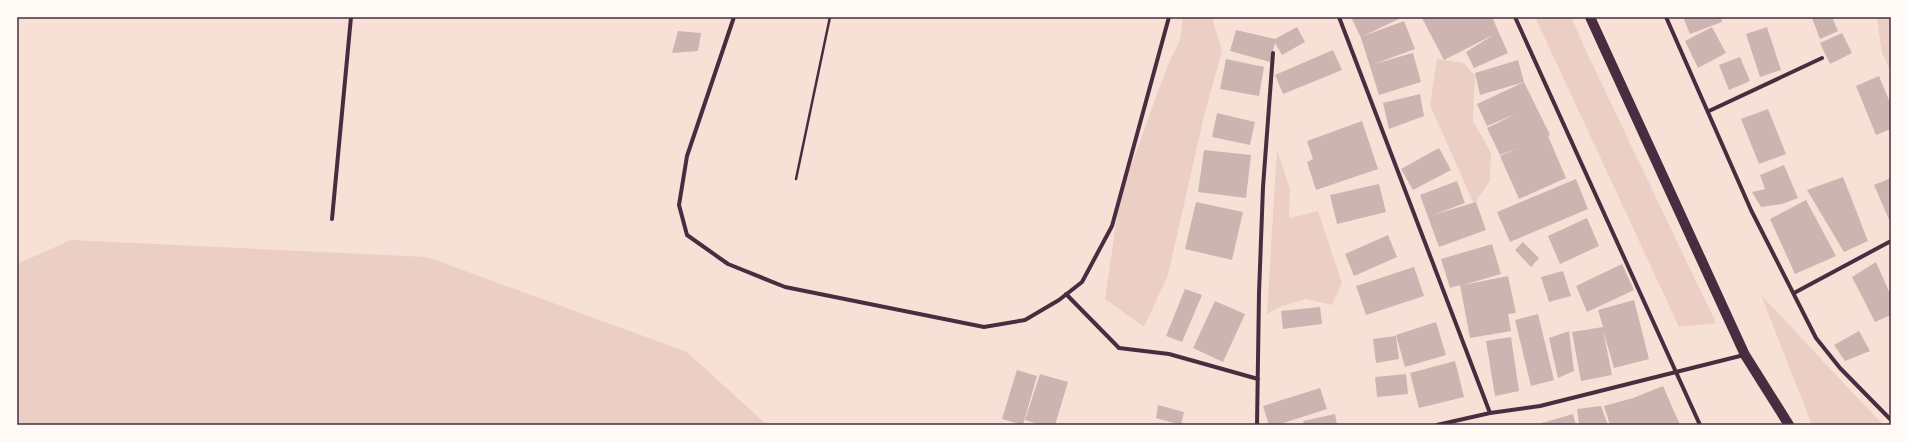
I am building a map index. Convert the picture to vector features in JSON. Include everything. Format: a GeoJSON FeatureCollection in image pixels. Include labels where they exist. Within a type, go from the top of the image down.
{"type":"FeatureCollection","features":[{"type":"Feature","properties":{"kind":"main road"},"geometry":{"type":"LineString","coordinates":[[1590,17],[1745,355],[1790,425]]}},
{"type":"Feature","properties":{"kind":"street"},"geometry":{"type":"LineString","coordinates":[[332,219],[351,17]]}},
{"type":"Feature","properties":{"kind":"street"},"geometry":{"type":"LineString","coordinates":[[734,17],[687,156],[680,205],[687,235],[728,264],[785,287],[984,327],[1026,320],[1082,282],[1112,226],[1169,17]]}},
{"type":"Feature","properties":{"kind":"street"},"geometry":{"type":"LineString","coordinates":[[1339,17],[1490,413]]}},
{"type":"Feature","properties":{"kind":"street"},"geometry":{"type":"LineString","coordinates":[[1515,17],[1700,425]]}},
{"type":"Feature","properties":{"kind":"street"},"geometry":{"type":"LineString","coordinates":[[1666,17],[1709,111],[1751,210],[1816,338],[1840,368],[1891,420]]}},
{"type":"Feature","properties":{"kind":"street"},"geometry":{"type":"LineString","coordinates":[[1257,425],[1259,293],[1263,187],[1273,53]]}},
{"type":"Feature","properties":{"kind":"street"},"geometry":{"type":"LineString","coordinates":[[1709,111],[1822,58]]}},
{"type":"Feature","properties":{"kind":"street"},"geometry":{"type":"LineString","coordinates":[[1794,293],[1891,241]]}},
{"type":"Feature","properties":{"kind":"street"},"geometry":{"type":"LineString","coordinates":[[1066,294],[1119,348],[1168,354],[1258,379]]}},
{"type":"Feature","properties":{"kind":"street"},"geometry":{"type":"LineString","coordinates":[[1438,425],[1490,413],[1540,406],[1745,355]]}},
{"type":"Feature","properties":{"kind":"path"},"geometry":{"type":"LineString","coordinates":[[796,179],[830,17]]}},
{"type":"Feature","properties":{"kind":"shaded area"},"geometry":{"type":"Polygon","coordinates":[[[1183,17],[1215,17],[1213,21],[1222,51],[1204,116],[1168,275],[1144,327],[1105,299],[1120,196],[1167,67],[1180,40],[1183,17]]]}},
{"type":"Feature","properties":{"kind":"shaded area"},"geometry":{"type":"Polygon","coordinates":[[[1535,17],[1571,17],[1716,323],[1679,327],[1535,17]]]}},
{"type":"Feature","properties":{"kind":"shaded area"},"geometry":{"type":"Polygon","coordinates":[[[1872,17],[1891,17],[1891,72],[1882,53],[1877,19],[1872,17]]]}},
{"type":"Feature","properties":{"kind":"shaded area"},"geometry":{"type":"Polygon","coordinates":[[[1437,59],[1464,63],[1475,76],[1473,121],[1491,153],[1490,181],[1474,204],[1430,105],[1437,59]]]}},
{"type":"Feature","properties":{"kind":"shaded area"},"geometry":{"type":"Polygon","coordinates":[[[1277,149],[1290,189],[1289,218],[1318,211],[1342,283],[1332,305],[1306,299],[1279,307],[1267,314],[1277,149]]]}},
{"type":"Feature","properties":{"kind":"shaded area"},"geometry":{"type":"Polygon","coordinates":[[[71,240],[427,257],[687,352],[767,425],[17,425],[17,264],[71,240]]]}},
{"type":"Feature","properties":{"kind":"shaded area"},"geometry":{"type":"Polygon","coordinates":[[[1761,295],[1853,393],[1884,425],[1812,425],[1761,295]]]}},
{"type":"Feature","properties":{"kind":"building"},"geometry":{"type":"Polygon","coordinates":[[[1351,17],[1403,17],[1363,36],[1404,21],[1415,49],[1374,64],[1413,53],[1421,82],[1379,95],[1361,38],[1351,17]]]}},
{"type":"Feature","properties":{"kind":"building"},"geometry":{"type":"Polygon","coordinates":[[[1492,17],[1508,53],[1474,68],[1466,52],[1495,34],[1444,60],[1422,18],[1492,17]]]}},
{"type":"Feature","properties":{"kind":"building"},"geometry":{"type":"Polygon","coordinates":[[[1683,17],[1721,17],[1722,22],[1690,34],[1683,17]]]}},
{"type":"Feature","properties":{"kind":"building"},"geometry":{"type":"Polygon","coordinates":[[[1832,17],[1838,31],[1820,39],[1812,18],[1832,17]]]}},
{"type":"Feature","properties":{"kind":"building"},"geometry":{"type":"Polygon","coordinates":[[[1297,27],[1305,42],[1282,55],[1275,43],[1270,62],[1230,51],[1236,30],[1275,39],[1297,27]]]}},
{"type":"Feature","properties":{"kind":"building"},"geometry":{"type":"Polygon","coordinates":[[[1712,27],[1726,53],[1698,68],[1685,41],[1712,27]]]}},
{"type":"Feature","properties":{"kind":"building"},"geometry":{"type":"Polygon","coordinates":[[[1767,27],[1781,70],[1760,77],[1746,34],[1767,27]]]}},
{"type":"Feature","properties":{"kind":"building"},"geometry":{"type":"Polygon","coordinates":[[[678,31],[701,33],[698,51],[672,53],[678,31]]]}},
{"type":"Feature","properties":{"kind":"building"},"geometry":{"type":"Polygon","coordinates":[[[1842,33],[1852,53],[1830,64],[1820,43],[1842,33]]]}},
{"type":"Feature","properties":{"kind":"building"},"geometry":{"type":"Polygon","coordinates":[[[1333,50],[1342,70],[1283,94],[1275,75],[1333,50]]]}},
{"type":"Feature","properties":{"kind":"building"},"geometry":{"type":"Polygon","coordinates":[[[1740,57],[1750,81],[1729,90],[1719,65],[1740,57]]]}},
{"type":"Feature","properties":{"kind":"building"},"geometry":{"type":"Polygon","coordinates":[[[1226,59],[1264,67],[1259,96],[1220,89],[1226,59]]]}},
{"type":"Feature","properties":{"kind":"building"},"geometry":{"type":"Polygon","coordinates":[[[1518,60],[1524,82],[1480,95],[1475,73],[1518,60]]]}},
{"type":"Feature","properties":{"kind":"building"},"geometry":{"type":"Polygon","coordinates":[[[1879,76],[1891,105],[1891,129],[1876,135],[1856,86],[1879,76]]]}},
{"type":"Feature","properties":{"kind":"building"},"geometry":{"type":"Polygon","coordinates":[[[1524,82],[1550,135],[1548,136],[1566,178],[1519,199],[1500,156],[1520,147],[1500,155],[1487,128],[1518,113],[1487,126],[1477,104],[1524,82]]]}},
{"type":"Feature","properties":{"kind":"building"},"geometry":{"type":"Polygon","coordinates":[[[1420,94],[1424,116],[1389,129],[1383,103],[1420,94]]]}},
{"type":"Feature","properties":{"kind":"building"},"geometry":{"type":"Polygon","coordinates":[[[1768,109],[1786,154],[1759,164],[1741,119],[1768,109]]]}},
{"type":"Feature","properties":{"kind":"building"},"geometry":{"type":"Polygon","coordinates":[[[1217,113],[1255,122],[1250,145],[1212,137],[1217,113]]]}},
{"type":"Feature","properties":{"kind":"building"},"geometry":{"type":"Polygon","coordinates":[[[1362,121],[1378,169],[1316,190],[1307,162],[1313,159],[1307,141],[1362,121]]]}},
{"type":"Feature","properties":{"kind":"building"},"geometry":{"type":"Polygon","coordinates":[[[1439,148],[1451,170],[1413,190],[1401,169],[1439,148]]]}},
{"type":"Feature","properties":{"kind":"building"},"geometry":{"type":"Polygon","coordinates":[[[1204,150],[1251,155],[1246,198],[1198,192],[1204,150]]]}},
{"type":"Feature","properties":{"kind":"building"},"geometry":{"type":"Polygon","coordinates":[[[1784,165],[1798,198],[1782,204],[1761,207],[1752,192],[1765,189],[1760,175],[1784,165]]]}},
{"type":"Feature","properties":{"kind":"building"},"geometry":{"type":"Polygon","coordinates":[[[1843,177],[1868,241],[1844,252],[1807,190],[1843,177]]]}},
{"type":"Feature","properties":{"kind":"building"},"geometry":{"type":"Polygon","coordinates":[[[1891,178],[1891,224],[1874,185],[1891,178]]]}},
{"type":"Feature","properties":{"kind":"building"},"geometry":{"type":"Polygon","coordinates":[[[1576,179],[1588,209],[1510,242],[1497,212],[1576,179]]]}},
{"type":"Feature","properties":{"kind":"building"},"geometry":{"type":"Polygon","coordinates":[[[1457,181],[1465,203],[1433,215],[1476,202],[1486,230],[1439,247],[1420,195],[1457,181]]]}},
{"type":"Feature","properties":{"kind":"building"},"geometry":{"type":"Polygon","coordinates":[[[1379,184],[1386,212],[1337,224],[1330,195],[1379,184]]]}},
{"type":"Feature","properties":{"kind":"building"},"geometry":{"type":"Polygon","coordinates":[[[1806,200],[1836,256],[1795,274],[1770,219],[1806,200]]]}},
{"type":"Feature","properties":{"kind":"building"},"geometry":{"type":"Polygon","coordinates":[[[1196,202],[1243,212],[1232,260],[1185,249],[1196,202]]]}},
{"type":"Feature","properties":{"kind":"building"},"geometry":{"type":"Polygon","coordinates":[[[1587,218],[1599,246],[1560,264],[1548,236],[1587,218]]]}},
{"type":"Feature","properties":{"kind":"building"},"geometry":{"type":"Polygon","coordinates":[[[1388,235],[1397,257],[1354,276],[1345,254],[1388,235]]]}},
{"type":"Feature","properties":{"kind":"building"},"geometry":{"type":"Polygon","coordinates":[[[1523,242],[1539,258],[1531,267],[1515,250],[1523,242]]]}},
{"type":"Feature","properties":{"kind":"building"},"geometry":{"type":"Polygon","coordinates":[[[1492,244],[1501,274],[1463,285],[1508,276],[1516,313],[1508,314],[1511,331],[1470,338],[1460,285],[1450,288],[1441,259],[1492,244]]]}},
{"type":"Feature","properties":{"kind":"building"},"geometry":{"type":"Polygon","coordinates":[[[1876,262],[1891,296],[1891,315],[1875,322],[1852,277],[1876,262]]]}},
{"type":"Feature","properties":{"kind":"building"},"geometry":{"type":"Polygon","coordinates":[[[1622,264],[1634,290],[1587,312],[1576,286],[1622,264]]]}},
{"type":"Feature","properties":{"kind":"building"},"geometry":{"type":"Polygon","coordinates":[[[1414,267],[1424,296],[1366,315],[1356,286],[1414,267]]]}},
{"type":"Feature","properties":{"kind":"building"},"geometry":{"type":"Polygon","coordinates":[[[1563,271],[1571,296],[1549,302],[1541,277],[1563,271]]]}},
{"type":"Feature","properties":{"kind":"building"},"geometry":{"type":"Polygon","coordinates":[[[1185,289],[1202,295],[1182,342],[1166,336],[1185,289]]]}},
{"type":"Feature","properties":{"kind":"building"},"geometry":{"type":"Polygon","coordinates":[[[1634,300],[1649,359],[1614,368],[1603,330],[1612,375],[1581,381],[1572,332],[1603,327],[1598,310],[1634,300]]]}},
{"type":"Feature","properties":{"kind":"building"},"geometry":{"type":"Polygon","coordinates":[[[1215,301],[1245,314],[1223,362],[1193,348],[1215,301]]]}},
{"type":"Feature","properties":{"kind":"building"},"geometry":{"type":"Polygon","coordinates":[[[1320,307],[1322,324],[1283,329],[1281,311],[1320,307]]]}},
{"type":"Feature","properties":{"kind":"building"},"geometry":{"type":"Polygon","coordinates":[[[1538,314],[1554,380],[1531,386],[1515,320],[1538,314]]]}},
{"type":"Feature","properties":{"kind":"building"},"geometry":{"type":"Polygon","coordinates":[[[1436,322],[1446,355],[1405,367],[1396,335],[1436,322]]]}},
{"type":"Feature","properties":{"kind":"building"},"geometry":{"type":"Polygon","coordinates":[[[1569,331],[1574,371],[1558,378],[1549,338],[1569,331]]]}},
{"type":"Feature","properties":{"kind":"building"},"geometry":{"type":"Polygon","coordinates":[[[1859,331],[1870,351],[1845,361],[1834,345],[1859,331]]]}},
{"type":"Feature","properties":{"kind":"building"},"geometry":{"type":"Polygon","coordinates":[[[1396,336],[1399,359],[1376,363],[1373,339],[1396,336]]]}},
{"type":"Feature","properties":{"kind":"building"},"geometry":{"type":"Polygon","coordinates":[[[1511,337],[1519,391],[1495,396],[1486,341],[1511,337]]]}},
{"type":"Feature","properties":{"kind":"building"},"geometry":{"type":"Polygon","coordinates":[[[1455,361],[1464,397],[1419,408],[1410,373],[1455,361]]]}},
{"type":"Feature","properties":{"kind":"building"},"geometry":{"type":"Polygon","coordinates":[[[1017,370],[1037,376],[1023,425],[1002,419],[1017,370]]]}},
{"type":"Feature","properties":{"kind":"building"},"geometry":{"type":"Polygon","coordinates":[[[1040,374],[1068,382],[1055,425],[1041,425],[1025,420],[1040,374]]]}},
{"type":"Feature","properties":{"kind":"building"},"geometry":{"type":"Polygon","coordinates":[[[1406,374],[1408,394],[1377,397],[1375,377],[1406,374]]]}},
{"type":"Feature","properties":{"kind":"building"},"geometry":{"type":"Polygon","coordinates":[[[1663,386],[1680,425],[1610,425],[1604,406],[1633,398],[1663,386]]]}},
{"type":"Feature","properties":{"kind":"building"},"geometry":{"type":"Polygon","coordinates":[[[1320,388],[1327,409],[1277,425],[1269,425],[1263,406],[1320,388]]]}},
{"type":"Feature","properties":{"kind":"building"},"geometry":{"type":"Polygon","coordinates":[[[1158,405],[1184,412],[1181,425],[1156,418],[1158,405]]]}},
{"type":"Feature","properties":{"kind":"building"},"geometry":{"type":"Polygon","coordinates":[[[1601,406],[1608,425],[1579,425],[1577,409],[1601,406]]]}},
{"type":"Feature","properties":{"kind":"building"},"geometry":{"type":"Polygon","coordinates":[[[1335,414],[1337,425],[1304,425],[1303,421],[1335,414]]]}},
{"type":"Feature","properties":{"kind":"building"},"geometry":{"type":"Polygon","coordinates":[[[1573,414],[1576,425],[1542,425],[1542,423],[1573,414]]]}}]}
